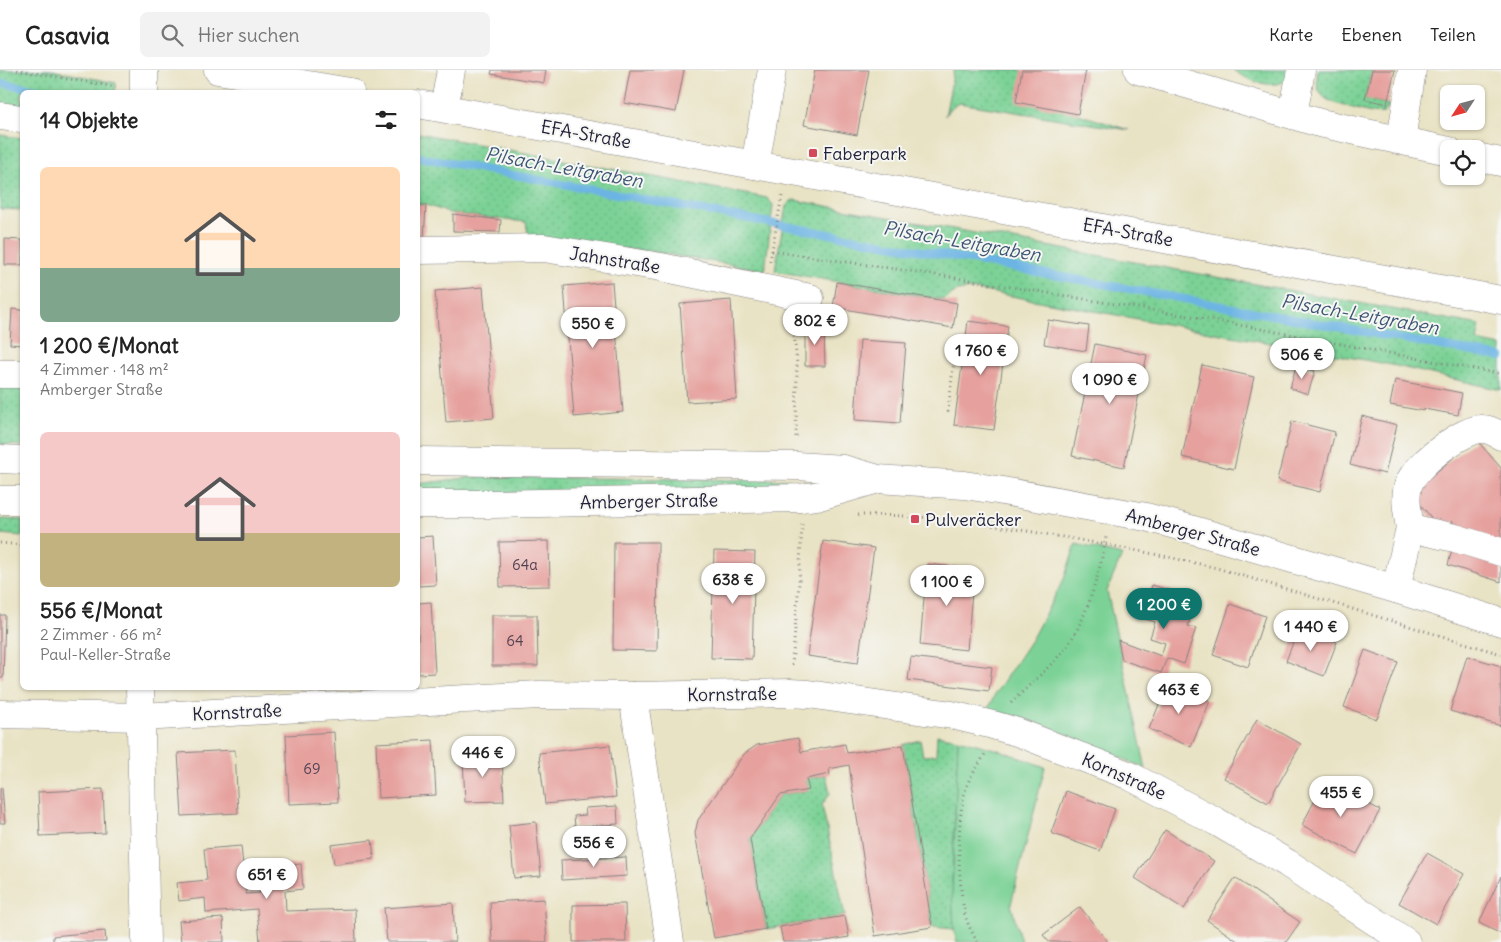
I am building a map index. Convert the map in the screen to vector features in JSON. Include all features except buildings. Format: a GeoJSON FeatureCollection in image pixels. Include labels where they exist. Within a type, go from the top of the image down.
{"type":"FeatureCollection","features":[{"type":"Feature","properties":{"kind":"street"},"geometry":{"type":"LineString","coordinates":[[133,90],[144,70]]}},
{"type":"Feature","properties":{"kind":"street"},"geometry":{"type":"LineString","coordinates":[[218,70],[338,90]]}},
{"type":"Feature","properties":{"kind":"street"},"geometry":{"type":"LineString","coordinates":[[444,108],[451,70]]}},
{"type":"Feature","properties":{"kind":"street"},"geometry":{"type":"LineString","coordinates":[[755,165],[772,70]]}},
{"type":"Feature","properties":{"kind":"street"},"geometry":{"type":"LineString","coordinates":[[1138,70],[1320,123],[1440,149]]}},
{"type":"Feature","properties":{"kind":"street"},"geometry":{"type":"LineString","coordinates":[[1293,115],[1301,70]]}},
{"type":"Feature","properties":{"kind":"street"},"geometry":{"type":"LineString","coordinates":[[1400,140],[1412,70]]}},
{"type":"Feature","properties":{"kind":"street","name":"EFA-Straße"},"geometry":{"type":"LineString","coordinates":[[420,104],[1501,300]]}},
{"type":"Feature","properties":{"kind":"street"},"geometry":{"type":"LineString","coordinates":[[0,116],[20,118]]}},
{"type":"Feature","properties":{"kind":"street"},"geometry":{"type":"LineString","coordinates":[[1485,159],[1501,162]]}},
{"type":"Feature","properties":{"kind":"street","name":"Jahnstraße"},"geometry":{"type":"LineString","coordinates":[[420,250],[544,248],[661,268],[810,298]]}},
{"type":"Feature","properties":{"kind":"street"},"geometry":{"type":"LineString","coordinates":[[0,374],[20,374]]}},
{"type":"Feature","properties":{"kind":"street"},"geometry":{"type":"LineString","coordinates":[[1396,589],[1410,528],[1406,495],[1408,484],[1413,476],[1451,442],[1472,431],[1483,429],[1501,436]]}},
{"type":"Feature","properties":{"kind":"street"},"geometry":{"type":"LineString","coordinates":[[0,459],[20,460]]}},
{"type":"Feature","properties":{"kind":"street","name":"Amberger Straße"},"geometry":{"type":"LineString","coordinates":[[420,461],[797,466],[843,469],[878,479],[964,485],[1110,510],[1190,529],[1396,589],[1501,622]]}},
{"type":"Feature","properties":{"kind":"street","name":"Amberger Straße"},"geometry":{"type":"LineString","coordinates":[[420,504],[800,498],[823,495],[878,479]]}},
{"type":"Feature","properties":{"kind":"street"},"geometry":{"type":"LineString","coordinates":[[0,500],[20,500]]}},
{"type":"Feature","properties":{"kind":"street"},"geometry":{"type":"LineString","coordinates":[[1410,528],[1455,538],[1501,552]]}},
{"type":"Feature","properties":{"kind":"street"},"geometry":{"type":"LineString","coordinates":[[140,690],[146,942]]}},
{"type":"Feature","properties":{"kind":"street","name":"Kornstraße"},"geometry":{"type":"LineString","coordinates":[[0,714],[141,717],[538,695],[633,696],[790,693],[952,715],[1017,732],[1128,775],[1217,822],[1287,864],[1406,942]]}},
{"type":"Feature","properties":{"kind":"street"},"geometry":{"type":"LineString","coordinates":[[633,696],[670,942]]}},
{"type":"Feature","properties":{"kind":"path"},"geometry":{"type":"LineString","coordinates":[[17,70],[133,90]]}},
{"type":"Feature","properties":{"kind":"path"},"geometry":{"type":"LineString","coordinates":[[782,193],[772,252],[950,277],[1218,321],[1501,374]]}},
{"type":"Feature","properties":{"kind":"path"},"geometry":{"type":"LineString","coordinates":[[773,291],[787,310],[794,327],[797,365],[796,445]]}},
{"type":"Feature","properties":{"kind":"path"},"geometry":{"type":"LineString","coordinates":[[948,412],[956,342]]}},
{"type":"Feature","properties":{"kind":"path"},"geometry":{"type":"LineString","coordinates":[[977,942],[969,927],[964,911],[959,847],[966,788],[988,748],[993,725],[1001,713],[1062,652],[1072,638],[1092,591],[1105,544],[1110,510]]}},
{"type":"Feature","properties":{"kind":"path"},"geometry":{"type":"LineString","coordinates":[[852,515],[908,516],[953,520],[1105,544],[1217,568],[1501,654]]}},
{"type":"Feature","properties":{"kind":"path"},"geometry":{"type":"LineString","coordinates":[[790,693],[802,543],[802,516]]}},
{"type":"Feature","properties":{"kind":"path"},"geometry":{"type":"LineString","coordinates":[[0,543],[20,544]]}},
{"type":"Feature","properties":{"kind":"green space"},"geometry":{"type":"Polygon","coordinates":[[[0,70],[51,70],[116,83],[115,90],[20,90],[20,108],[0,105],[0,70]]]}},
{"type":"Feature","properties":{"kind":"green space"},"geometry":{"type":"Polygon","coordinates":[[[954,70],[1022,70],[1078,114],[1129,130],[959,103],[949,109],[945,116],[954,70]]]}},
{"type":"Feature","properties":{"kind":"green space"},"geometry":{"type":"Polygon","coordinates":[[[1233,70],[1293,70],[1285,81],[1277,84],[1264,84],[1250,80],[1233,70]]]}},
{"type":"Feature","properties":{"kind":"green space"},"geometry":{"type":"Polygon","coordinates":[[[1318,70],[1372,70],[1365,99],[1390,105],[1384,113],[1376,113],[1330,101],[1325,98],[1318,87],[1318,70]]]}},
{"type":"Feature","properties":{"kind":"green space"},"geometry":{"type":"Polygon","coordinates":[[[420,133],[767,198],[773,205],[765,270],[647,251],[529,240],[526,222],[453,214],[426,205],[420,205],[420,133]]]}},
{"type":"Feature","properties":{"kind":"green space"},"geometry":{"type":"Polygon","coordinates":[[[0,135],[20,138],[20,210],[0,209],[0,135]]]}},
{"type":"Feature","properties":{"kind":"green space"},"geometry":{"type":"Polygon","coordinates":[[[794,200],[1480,325],[1477,341],[1501,346],[1501,390],[1392,365],[978,290],[960,290],[945,300],[775,271],[786,206],[794,200]]]}},
{"type":"Feature","properties":{"kind":"green space"},"geometry":{"type":"Polygon","coordinates":[[[0,382],[20,382],[20,446],[0,444],[0,382]]]}},
{"type":"Feature","properties":{"kind":"green space"},"geometry":{"type":"Polygon","coordinates":[[[473,477],[790,480],[791,490],[420,493],[420,484],[473,477]]]}},
{"type":"Feature","properties":{"kind":"green space"},"geometry":{"type":"Polygon","coordinates":[[[0,519],[20,520],[20,536],[0,534],[0,519]]]}},
{"type":"Feature","properties":{"kind":"green space"},"geometry":{"type":"Polygon","coordinates":[[[1076,544],[1122,555],[1107,591],[1146,769],[1048,727],[988,710],[995,694],[1031,640],[1064,579],[1076,544]]]}},
{"type":"Feature","properties":{"kind":"green space"},"geometry":{"type":"Polygon","coordinates":[[[937,735],[958,739],[960,784],[956,794],[952,880],[957,942],[953,929],[932,927],[903,745],[920,740],[923,756],[936,755],[937,735]]]}},
{"type":"Feature","properties":{"kind":"green space"},"geometry":{"type":"Polygon","coordinates":[[[958,739],[1002,751],[1045,767],[1011,904],[1021,942],[957,942],[954,929],[952,893],[958,739]]]}},
{"type":"Feature","properties":{"kind":"green space"},"geometry":{"type":"Polygon","coordinates":[[[826,775],[830,793],[822,805],[845,916],[766,929],[750,839],[780,795],[808,790],[806,779],[826,775]]]}},
{"type":"Feature","properties":{"kind":"waterway","name":"Pilsach-Leitgraben"},"geometry":{"type":"LineString","coordinates":[[0,83],[40,90]]}},
{"type":"Feature","properties":{"kind":"waterway","name":"Pilsach-Leitgraben"},"geometry":{"type":"LineString","coordinates":[[420,157],[1501,357]]}},
{"type":"Feature","properties":{"kind":"place","name":"Faberpark"},"geometry":{"type":"Point","coordinates":[813,153]}},
{"type":"Feature","properties":{"kind":"place","name":"Pulveräcker"},"geometry":{"type":"Point","coordinates":[915,519]}}]}
